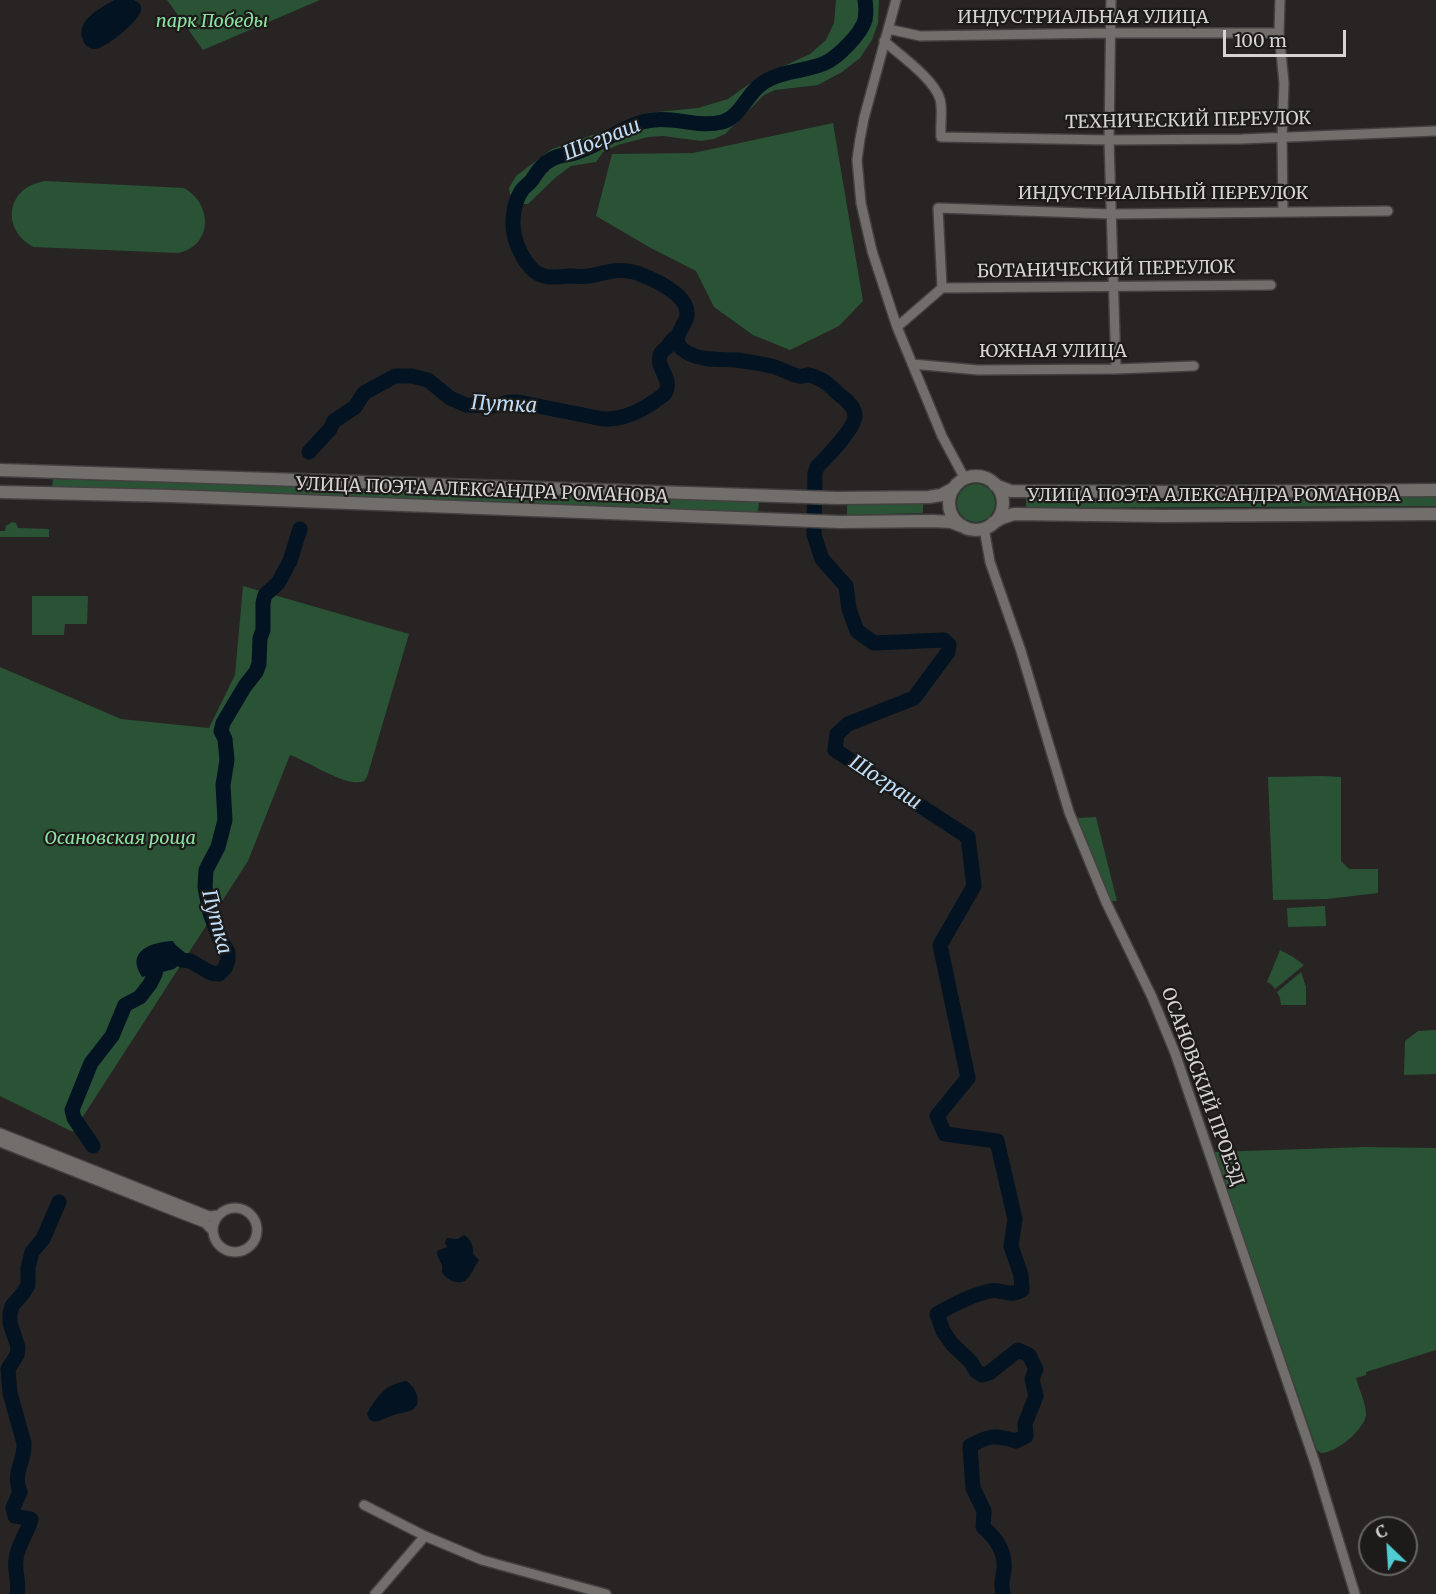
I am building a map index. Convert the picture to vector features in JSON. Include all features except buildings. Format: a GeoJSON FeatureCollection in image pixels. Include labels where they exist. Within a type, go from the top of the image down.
{"type":"FeatureCollection","features":[{"type":"Feature","properties":{"kind":"main road","name":"УЛИЦА ПОЭТА АЛЕКСАНДРА РОМАНОВА"},"geometry":{"type":"LineString","coordinates":[[0,470],[837,498],[929,497],[941,495],[954,488]]}},
{"type":"Feature","properties":{"kind":"main road"},"geometry":{"type":"LineString","coordinates":[[981,477],[995,485],[1001,495],[1002,506],[1000,513],[989,526],[975,530],[961,526],[954,519],[950,511],[950,496],[954,488],[965,479],[981,477]]}},
{"type":"Feature","properties":{"kind":"main road","name":"УЛИЦА ПОЭТА АЛЕКСАНДРА РОМАНОВА"},"geometry":{"type":"LineString","coordinates":[[995,485],[1006,490],[1020,491],[1436,490]]}},
{"type":"Feature","properties":{"kind":"main road","name":"УЛИЦА ПОЭТА АЛЕКСАНДРА РОМАНОВА"},"geometry":{"type":"LineString","coordinates":[[0,492],[171,496],[840,522],[933,521],[951,522],[961,526]]}},
{"type":"Feature","properties":{"kind":"main road","name":"УЛИЦА ПОЭТА АЛЕКСАНДРА РОМАНОВА"},"geometry":{"type":"LineString","coordinates":[[989,526],[1014,514],[1152,516],[1436,514]]}},
{"type":"Feature","properties":{"kind":"street"},"geometry":{"type":"LineString","coordinates":[[896,0],[864,118],[857,160],[861,203],[872,251],[897,327],[942,436],[965,479]]}},
{"type":"Feature","properties":{"kind":"street"},"geometry":{"type":"LineString","coordinates":[[1111,0],[1110,140],[1116,369]]}},
{"type":"Feature","properties":{"kind":"street"},"geometry":{"type":"LineString","coordinates":[[1280,0],[1279,33],[1284,83],[1283,211]]}},
{"type":"Feature","properties":{"kind":"street","name":"ИНДУСТРИАЛЬНАЯ УЛИЦА"},"geometry":{"type":"LineString","coordinates":[[888,29],[920,36],[1279,33]]}},
{"type":"Feature","properties":{"kind":"street","name":"ТЕХНИЧЕСКИЙ ПЕРЕУЛОК"},"geometry":{"type":"LineString","coordinates":[[884,41],[926,78],[935,89],[940,100],[941,137],[1110,140],[1282,138],[1435,131]]}},
{"type":"Feature","properties":{"kind":"street","name":"ИНДУСТРИАЛЬНЫЙ ПЕРЕУЛОК"},"geometry":{"type":"LineString","coordinates":[[942,288],[938,208],[1112,214],[1388,211]]}},
{"type":"Feature","properties":{"kind":"street","name":"БОТАНИЧЕСКИЙ ПЕРЕУЛОК"},"geometry":{"type":"LineString","coordinates":[[942,288],[1271,285]]}},
{"type":"Feature","properties":{"kind":"street"},"geometry":{"type":"LineString","coordinates":[[897,327],[942,288]]}},
{"type":"Feature","properties":{"kind":"street","name":"ЮЖНАЯ УЛИЦА"},"geometry":{"type":"LineString","coordinates":[[912,364],[978,370],[1194,366]]}},
{"type":"Feature","properties":{"kind":"street","name":"ОСАНОВСКИЙ ПРОЕЗД"},"geometry":{"type":"LineString","coordinates":[[989,526],[990,562],[1021,651],[1069,812],[1106,902],[1152,998],[1175,1053],[1315,1463],[1356,1594]]}},
{"type":"Feature","properties":{"kind":"street"},"geometry":{"type":"LineString","coordinates":[[0,1133],[209,1216],[219,1215]]}},
{"type":"Feature","properties":{"kind":"street"},"geometry":{"type":"LineString","coordinates":[[0,1142],[179,1212],[205,1223],[213,1231]]}},
{"type":"Feature","properties":{"kind":"street"},"geometry":{"type":"LineString","coordinates":[[231,1208],[244,1210],[250,1214],[255,1220],[257,1230],[248,1247],[239,1252],[232,1252],[219,1246],[213,1231],[214,1222],[219,1215],[231,1208]]}},
{"type":"Feature","properties":{"kind":"street"},"geometry":{"type":"LineString","coordinates":[[364,1505],[425,1536],[482,1560],[606,1594]]}},
{"type":"Feature","properties":{"kind":"street"},"geometry":{"type":"LineString","coordinates":[[375,1594],[425,1536]]}},
{"type":"Feature","properties":{"kind":"green space","name":"парк Победы"},"geometry":{"type":"Polygon","coordinates":[[[167,0],[320,0],[203,50],[167,0]]]}},
{"type":"Feature","properties":{"kind":"green space"},"geometry":{"type":"Polygon","coordinates":[[[836,0],[879,0],[878,23],[872,40],[860,58],[842,72],[818,85],[775,90],[764,95],[725,134],[714,139],[701,141],[663,136],[648,137],[618,145],[603,152],[596,162],[571,166],[528,204],[519,204],[510,194],[509,188],[516,176],[552,149],[647,113],[698,108],[728,99],[756,79],[810,54],[826,40],[834,23],[836,0]]]}},
{"type":"Feature","properties":{"kind":"green space"},"geometry":{"type":"Polygon","coordinates":[[[833,123],[863,301],[839,326],[790,350],[753,335],[714,307],[696,271],[596,216],[612,154],[693,153],[833,123]]]}},
{"type":"Feature","properties":{"kind":"green space"},"geometry":{"type":"Polygon","coordinates":[[[46,181],[184,188],[194,195],[200,204],[205,224],[203,234],[198,242],[189,249],[178,253],[34,247],[16,230],[12,220],[12,210],[22,191],[46,181]]]}},
{"type":"Feature","properties":{"kind":"green space"},"geometry":{"type":"Polygon","coordinates":[[[53,479],[759,501],[758,512],[52,489],[53,479]]]}},
{"type":"Feature","properties":{"kind":"green space"},"geometry":{"type":"Polygon","coordinates":[[[976,484],[990,489],[995,503],[990,517],[976,522],[962,517],[957,503],[962,489],[976,484]]]}},
{"type":"Feature","properties":{"kind":"green space"},"geometry":{"type":"Polygon","coordinates":[[[1436,494],[1436,506],[1026,508],[1026,496],[1436,494]]]}},
{"type":"Feature","properties":{"kind":"green space"},"geometry":{"type":"Polygon","coordinates":[[[923,502],[923,513],[847,515],[847,504],[923,502]]]}},
{"type":"Feature","properties":{"kind":"green space"},"geometry":{"type":"Polygon","coordinates":[[[12,522],[16,523],[18,528],[49,529],[49,537],[0,537],[0,531],[5,531],[6,526],[12,522]]]}},
{"type":"Feature","properties":{"kind":"green space","name":"Осановская роща"},"geometry":{"type":"Polygon","coordinates":[[[243,586],[409,634],[367,777],[361,782],[344,780],[290,755],[248,861],[73,1132],[0,1096],[0,667],[121,719],[209,728],[235,675],[243,586]]]}},
{"type":"Feature","properties":{"kind":"green space"},"geometry":{"type":"Polygon","coordinates":[[[32,596],[88,596],[87,624],[65,624],[64,635],[32,635],[32,596]]]}},
{"type":"Feature","properties":{"kind":"green space"},"geometry":{"type":"Polygon","coordinates":[[[1268,777],[1341,777],[1341,861],[1349,869],[1378,869],[1378,893],[1327,899],[1273,900],[1268,777]]]}},
{"type":"Feature","properties":{"kind":"green space"},"geometry":{"type":"Polygon","coordinates":[[[1096,817],[1117,901],[1111,901],[1077,818],[1096,817]]]}},
{"type":"Feature","properties":{"kind":"green space"},"geometry":{"type":"Polygon","coordinates":[[[1325,906],[1326,926],[1288,927],[1287,908],[1325,906]]]}},
{"type":"Feature","properties":{"kind":"green space"},"geometry":{"type":"Polygon","coordinates":[[[1280,950],[1304,965],[1275,989],[1267,982],[1280,950]]]}},
{"type":"Feature","properties":{"kind":"green space"},"geometry":{"type":"Polygon","coordinates":[[[1301,972],[1306,987],[1306,1005],[1281,1005],[1277,992],[1301,972]]]}},
{"type":"Feature","properties":{"kind":"green space"},"geometry":{"type":"Polygon","coordinates":[[[1436,1030],[1436,1074],[1404,1075],[1405,1041],[1418,1031],[1436,1030]]]}},
{"type":"Feature","properties":{"kind":"green space"},"geometry":{"type":"Polygon","coordinates":[[[1365,1147],[1436,1148],[1436,1350],[1366,1372],[1366,1375],[1356,1378],[1365,1406],[1364,1421],[1348,1440],[1334,1449],[1321,1453],[1317,1450],[1214,1152],[1365,1147]]]}},
{"type":"Feature","properties":{"kind":"water"},"geometry":{"type":"Polygon","coordinates":[[[114,0],[134,0],[140,4],[141,12],[119,36],[104,46],[89,48],[83,40],[82,27],[90,16],[114,0]]]}},
{"type":"Feature","properties":{"kind":"water"},"geometry":{"type":"Polygon","coordinates":[[[173,941],[181,955],[180,964],[174,969],[142,977],[137,961],[139,954],[156,943],[173,941]]]}},
{"type":"Feature","properties":{"kind":"water"},"geometry":{"type":"Polygon","coordinates":[[[464,1235],[470,1240],[473,1254],[479,1260],[468,1278],[454,1282],[443,1273],[437,1251],[447,1247],[445,1243],[447,1238],[458,1239],[464,1235]]]}},
{"type":"Feature","properties":{"kind":"water"},"geometry":{"type":"Polygon","coordinates":[[[406,1381],[413,1387],[416,1394],[416,1406],[410,1411],[379,1421],[370,1420],[367,1414],[378,1397],[387,1388],[406,1381]]]}},
{"type":"Feature","properties":{"kind":"waterway","name":"Шограш"},"geometry":{"type":"LineString","coordinates":[[865,0],[866,15],[863,26],[842,50],[825,63],[767,80],[755,89],[728,120],[713,124],[662,119],[645,121],[630,126],[583,150],[549,161],[540,168],[519,195],[513,226],[525,261],[544,276],[586,276],[624,271],[637,273],[669,288],[686,307],[686,320],[677,339],[681,348],[688,353],[706,358],[763,364],[800,376],[808,375],[825,382],[846,400],[854,410],[854,421],[839,443],[817,467],[815,473],[814,535],[822,559],[846,586],[849,609],[857,631],[874,643],[944,640],[949,645],[948,652],[914,698],[848,724],[837,734],[835,750],[968,837],[974,886],[940,945],[968,1078],[937,1116],[945,1134],[997,1141],[1015,1219],[1011,1246],[1021,1275],[1022,1290],[1012,1293],[994,1290],[983,1293],[963,1300],[937,1314],[943,1331],[952,1344],[982,1375],[989,1373],[1018,1350],[1029,1355],[1036,1369],[1032,1379],[1036,1396],[1025,1424],[1026,1436],[1016,1441],[992,1437],[970,1446],[973,1488],[984,1511],[983,1527],[1002,1551],[1003,1594]]}},
{"type":"Feature","properties":{"kind":"waterway","name":"Путка"},"geometry":{"type":"LineString","coordinates":[[309,452],[330,429],[334,421],[355,407],[364,393],[395,376],[412,376],[428,380],[450,398],[466,405],[492,406],[518,402],[603,419],[624,417],[643,409],[665,392],[667,384],[659,357],[677,337]]}},
{"type":"Feature","properties":{"kind":"waterway","name":"Путка"},"geometry":{"type":"LineString","coordinates":[[93,1146],[74,1118],[72,1110],[91,1063],[112,1036],[125,1005],[140,997],[150,984],[162,952],[170,950],[182,960],[190,961],[211,973],[219,974],[225,968],[228,960],[228,952],[219,937],[210,913],[205,887],[206,870],[218,847],[225,820],[223,785],[227,760],[225,739],[221,731],[223,723],[256,672],[263,630],[265,595],[278,583],[290,561],[300,529]]}},
{"type":"Feature","properties":{"kind":"waterway","name":"Путка"},"geometry":{"type":"LineString","coordinates":[[17,1594],[17,1555],[31,1519],[15,1516],[13,1508],[20,1492],[17,1479],[24,1443],[10,1393],[8,1369],[17,1355],[18,1347],[10,1323],[10,1314],[12,1306],[28,1285],[28,1268],[32,1252],[43,1239],[59,1202]]}}]}
